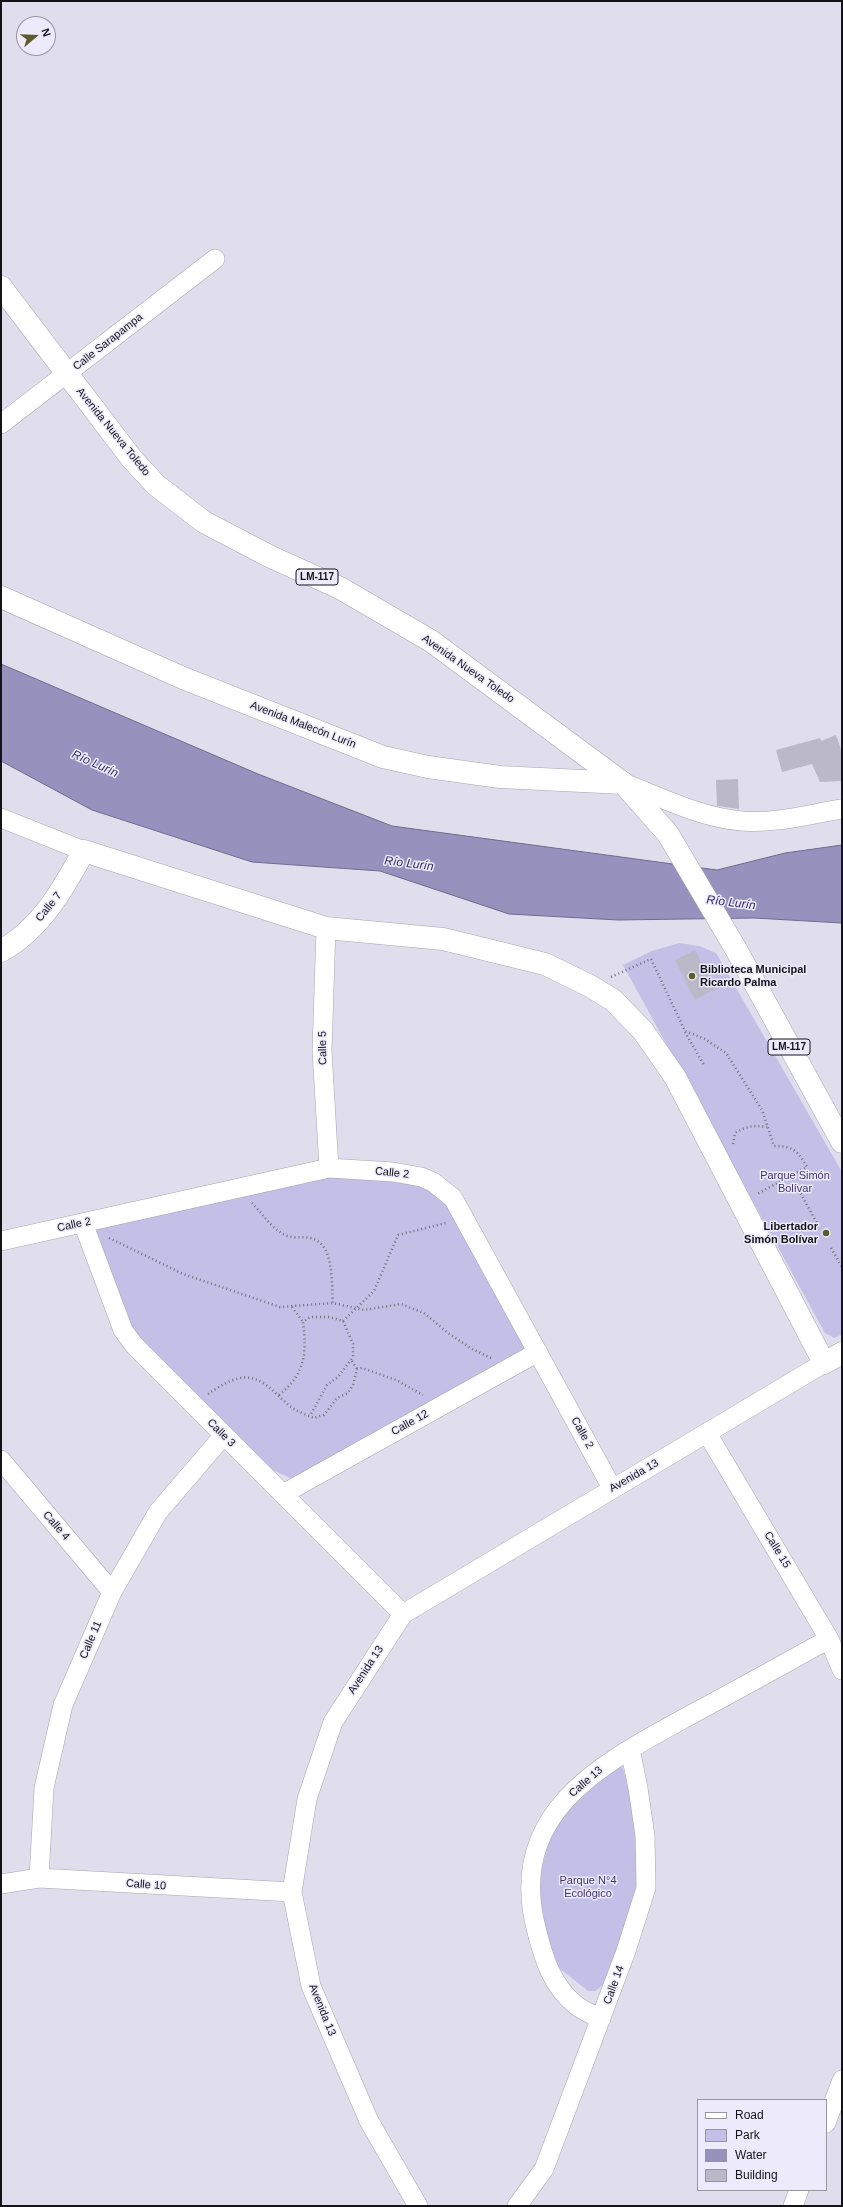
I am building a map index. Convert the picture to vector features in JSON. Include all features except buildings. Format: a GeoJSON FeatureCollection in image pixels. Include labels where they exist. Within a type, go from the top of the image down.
{"type":"FeatureCollection","features":[{"type":"Feature","properties":{"kind":"street","name":"Calle Sarapampa"},"geometry":{"type":"LineString","coordinates":[[1,424],[215,259]]}},
{"type":"Feature","properties":{"kind":"street","name":"Avenida Nueva Toledo"},"geometry":{"type":"LineString","coordinates":[[1,287],[137,464],[156,485],[204,522],[271,557],[340,588],[432,641],[623,783],[668,834],[737,951],[842,1142]]}},
{"type":"Feature","properties":{"kind":"street","name":"Avenida Malecón Lurín"},"geometry":{"type":"LineString","coordinates":[[1,597],[183,678],[383,757],[428,767],[500,777],[623,783]]}},
{"type":"Feature","properties":{"kind":"street"},"geometry":{"type":"LineString","coordinates":[[623,783],[714,817],[742,822],[769,820],[842,809]]}},
{"type":"Feature","properties":{"kind":"street"},"geometry":{"type":"LineString","coordinates":[[1,818],[84,851],[326,928],[443,939],[545,964],[590,986],[613,1000],[643,1031],[675,1077],[751,1195],[833,1358]]}},
{"type":"Feature","properties":{"kind":"street","name":"Calle 7"},"geometry":{"type":"LineString","coordinates":[[1,951],[36,924],[62,892],[84,851]]}},
{"type":"Feature","properties":{"kind":"street","name":"Calle 5"},"geometry":{"type":"LineString","coordinates":[[326,928],[322,1052],[329,1168]]}},
{"type":"Feature","properties":{"kind":"street","name":"Calle 2"},"geometry":{"type":"LineString","coordinates":[[1,1241],[329,1168],[393,1172],[421,1177],[433,1182],[453,1198],[612,1488]]}},
{"type":"Feature","properties":{"kind":"street","name":"Calle 3"},"geometry":{"type":"LineString","coordinates":[[83,1223],[122,1330],[134,1345],[403,1614]]}},
{"type":"Feature","properties":{"kind":"street","name":"Calle 12"},"geometry":{"type":"LineString","coordinates":[[283,1494],[538,1352]]}},
{"type":"Feature","properties":{"kind":"street","name":"Avenida 13"},"geometry":{"type":"LineString","coordinates":[[418,2206],[369,2121],[311,1986],[292,1892],[307,1799],[333,1722],[403,1614],[612,1488],[833,1358]]}},
{"type":"Feature","properties":{"kind":"street","name":"Calle 15"},"geometry":{"type":"LineString","coordinates":[[707,1433],[829,1639],[842,1670]]}},
{"type":"Feature","properties":{"kind":"street","name":"Calle 11"},"geometry":{"type":"LineString","coordinates":[[39,1878],[44,1788],[63,1705],[112,1592],[158,1512],[224,1435]]}},
{"type":"Feature","properties":{"kind":"street","name":"Calle 4"},"geometry":{"type":"LineString","coordinates":[[1,1460],[112,1592]]}},
{"type":"Feature","properties":{"kind":"street","name":"Calle 13"},"geometry":{"type":"LineString","coordinates":[[601,2019],[578,2007],[567,1996],[548,1968],[533,1914],[529,1889],[532,1862],[540,1837],[546,1826],[573,1791],[590,1775],[630,1749],[829,1639]]}},
{"type":"Feature","properties":{"kind":"street","name":"Calle 14"},"geometry":{"type":"LineString","coordinates":[[517,2206],[544,2169],[626,1951],[646,1888],[645,1836],[638,1788],[630,1749]]}},
{"type":"Feature","properties":{"kind":"street","name":"Calle 10"},"geometry":{"type":"LineString","coordinates":[[1,1884],[39,1878],[292,1892]]}},
{"type":"Feature","properties":{"kind":"street"},"geometry":{"type":"LineString","coordinates":[[827,2121],[841,2086]]}},
{"type":"Feature","properties":{"kind":"street"},"geometry":{"type":"LineString","coordinates":[[793,2206],[799,2191]]}},
{"type":"Feature","properties":{"kind":"path"},"geometry":{"type":"LineString","coordinates":[[590,986],[651,959],[685,1031],[704,1065]]}},
{"type":"Feature","properties":{"kind":"path"},"geometry":{"type":"LineString","coordinates":[[685,1031],[705,1039],[726,1053],[762,1110],[774,1146],[791,1148],[799,1153],[807,1167],[751,1195]]}},
{"type":"Feature","properties":{"kind":"path"},"geometry":{"type":"LineString","coordinates":[[734,1146],[735,1133],[743,1128],[753,1125],[767,1127]]}},
{"type":"Feature","properties":{"kind":"path"},"geometry":{"type":"LineString","coordinates":[[791,1176],[817,1223]]}},
{"type":"Feature","properties":{"kind":"path"},"geometry":{"type":"LineString","coordinates":[[249,1199],[271,1224],[285,1236],[310,1238],[321,1244],[327,1253],[330,1265],[333,1303]]}},
{"type":"Feature","properties":{"kind":"path"},"geometry":{"type":"LineString","coordinates":[[342,1321],[358,1308],[374,1291],[398,1235],[464,1218]]}},
{"type":"Feature","properties":{"kind":"path"},"geometry":{"type":"LineString","coordinates":[[83,1223],[145,1258],[183,1274],[280,1307],[333,1303],[364,1310],[401,1304],[424,1313],[448,1333],[472,1349],[497,1360]]}},
{"type":"Feature","properties":{"kind":"path"},"geometry":{"type":"LineString","coordinates":[[831,1248],[842,1268]]}},
{"type":"Feature","properties":{"kind":"path"},"geometry":{"type":"LineString","coordinates":[[279,1396],[298,1376],[304,1350],[303,1322],[292,1307]]}},
{"type":"Feature","properties":{"kind":"path"},"geometry":{"type":"LineString","coordinates":[[202,1397],[233,1379],[248,1378],[261,1381],[272,1388],[293,1408],[314,1418],[324,1415],[337,1398],[348,1393],[353,1385],[357,1369],[352,1360],[353,1344],[342,1321],[328,1317],[310,1316],[303,1322]]}},
{"type":"Feature","properties":{"kind":"path"},"geometry":{"type":"LineString","coordinates":[[310,1416],[327,1385],[332,1383],[352,1360]]}},
{"type":"Feature","properties":{"kind":"path"},"geometry":{"type":"LineString","coordinates":[[357,1369],[362,1368],[381,1373],[408,1386],[428,1398]]}},
{"type":"Feature","properties":{"kind":"green space","name":"Parque Simón Bolívar"},"geometry":{"type":"Polygon","coordinates":[[[679,943],[699,946],[716,953],[842,1172],[842,1334],[835,1338],[825,1333],[623,965],[652,951],[679,943]]]}},
{"type":"Feature","properties":{"kind":"green space"},"geometry":{"type":"Polygon","coordinates":[[[334,1176],[420,1183],[446,1199],[527,1348],[302,1476],[290,1478],[273,1470],[139,1342],[88,1226],[334,1176]]]}},
{"type":"Feature","properties":{"kind":"green space","name":"Parque N°4 Ecológico"},"geometry":{"type":"Polygon","coordinates":[[[621,1763],[635,1807],[639,1859],[636,1898],[603,1985],[595,1991],[588,1991],[554,1964],[539,1920],[538,1881],[550,1839],[570,1805],[621,1763]]]}},
{"type":"Feature","properties":{"kind":"water","name":"Río Lurín"},"geometry":{"type":"Polygon","coordinates":[[[1,664],[258,774],[392,826],[717,870],[785,853],[842,845],[842,923],[754,918],[618,920],[509,914],[380,871],[252,862],[92,810],[1,761],[1,664]]]}},
{"type":"Feature","properties":{"kind":"place","name":"Biblioteca Municipal Ricardo Palma"},"geometry":{"type":"Point","coordinates":[692,976]}},
{"type":"Feature","properties":{"kind":"place","name":"Libertador Simón Bolívar"},"geometry":{"type":"Point","coordinates":[826,1233]}}]}
